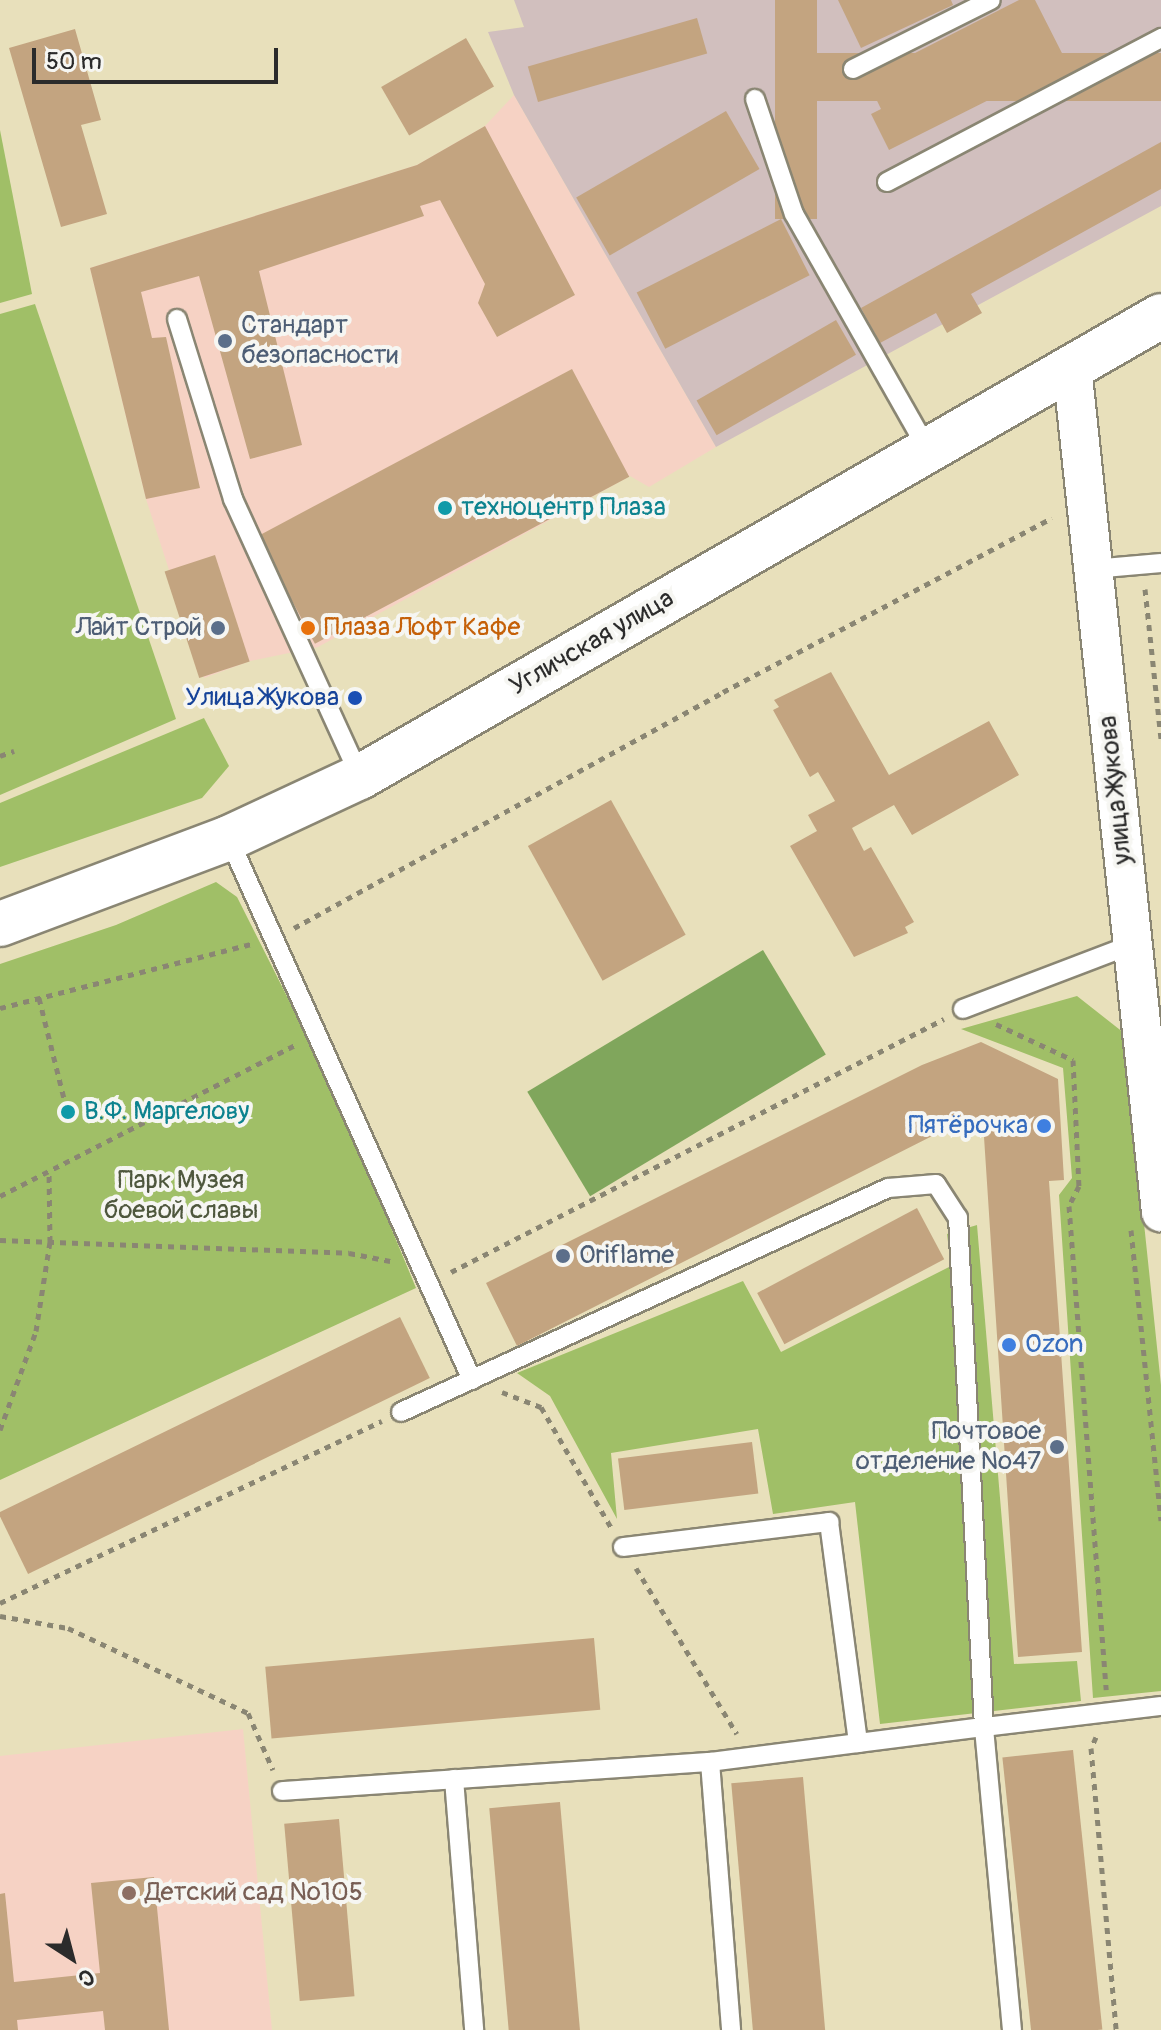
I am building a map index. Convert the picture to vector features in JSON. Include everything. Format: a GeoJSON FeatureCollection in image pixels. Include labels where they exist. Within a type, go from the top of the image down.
{"type":"FeatureCollection","features":[{"type":"Feature","properties":{"kind":"main road","name":"Угличская улица"},"geometry":{"type":"LineString","coordinates":[[0,924],[229,838],[360,777],[1161,316]]}},
{"type":"Feature","properties":{"kind":"street","name":"улица Жукова"},"geometry":{"type":"LineString","coordinates":[[1072,367],[1133,944],[1146,1217]]}},
{"type":"Feature","properties":{"kind":"lane"},"geometry":{"type":"LineString","coordinates":[[853,69],[991,0]]}},
{"type":"Feature","properties":{"kind":"lane"},"geometry":{"type":"LineString","coordinates":[[887,182],[1161,38]]}},
{"type":"Feature","properties":{"kind":"lane"},"geometry":{"type":"LineString","coordinates":[[755,99],[794,214],[928,450]]}},
{"type":"Feature","properties":{"kind":"lane"},"geometry":{"type":"LineString","coordinates":[[177,319],[233,499],[360,777]]}},
{"type":"Feature","properties":{"kind":"lane"},"geometry":{"type":"LineString","coordinates":[[1093,569],[1142,562],[1161,563]]}},
{"type":"Feature","properties":{"kind":"lane"},"geometry":{"type":"LineString","coordinates":[[229,838],[472,1380]]}},
{"type":"Feature","properties":{"kind":"lane"},"geometry":{"type":"LineString","coordinates":[[963,1009],[1133,944]]}},
{"type":"Feature","properties":{"kind":"lane"},"geometry":{"type":"LineString","coordinates":[[401,1412],[888,1188],[936,1184],[958,1218],[984,1727],[1012,2030]]}},
{"type":"Feature","properties":{"kind":"lane"},"geometry":{"type":"LineString","coordinates":[[623,1547],[829,1522],[858,1743]]}},
{"type":"Feature","properties":{"kind":"lane"},"geometry":{"type":"LineString","coordinates":[[282,1791],[710,1762],[1161,1706]]}},
{"type":"Feature","properties":{"kind":"lane"},"geometry":{"type":"LineString","coordinates":[[710,1762],[731,2030]]}},
{"type":"Feature","properties":{"kind":"lane"},"geometry":{"type":"LineString","coordinates":[[454,1779],[474,2030]]}},
{"type":"Feature","properties":{"kind":"path"},"geometry":{"type":"LineString","coordinates":[[0,1008],[276,937],[372,889],[723,692],[1085,501]]}},
{"type":"Feature","properties":{"kind":"path"},"geometry":{"type":"LineString","coordinates":[[1142,562],[1161,739]]}},
{"type":"Feature","properties":{"kind":"path"},"geometry":{"type":"LineString","coordinates":[[0,756],[14,751]]}},
{"type":"Feature","properties":{"kind":"path"},"geometry":{"type":"LineString","coordinates":[[39,998],[65,1102]]}},
{"type":"Feature","properties":{"kind":"path"},"geometry":{"type":"LineString","coordinates":[[0,1196],[318,1033]]}},
{"type":"Feature","properties":{"kind":"path"},"geometry":{"type":"LineString","coordinates":[[0,1430],[36,1331],[50,1242],[49,1171]]}},
{"type":"Feature","properties":{"kind":"path"},"geometry":{"type":"LineString","coordinates":[[1146,1217],[1161,1520]]}},
{"type":"Feature","properties":{"kind":"path"},"geometry":{"type":"LineString","coordinates":[[0,1240],[349,1253],[389,1260],[428,1283]]}},
{"type":"Feature","properties":{"kind":"path"},"geometry":{"type":"LineString","coordinates":[[0,1603],[401,1412]]}},
{"type":"Feature","properties":{"kind":"path"},"geometry":{"type":"LineString","coordinates":[[0,1616],[68,1628],[248,1713],[282,1791]]}},
{"type":"Feature","properties":{"kind":"shaded area"},"geometry":{"type":"Polygon","coordinates":[[[514,0],[1161,0],[1161,206],[716,447],[514,95],[488,32],[524,27],[514,0]]]}},
{"type":"Feature","properties":{"kind":"shaded area"},"geometry":{"type":"Polygon","coordinates":[[[514,95],[716,447],[649,487],[630,476],[318,647],[250,661],[204,678],[146,499],[90,268],[417,165],[485,126],[514,95]]]}},
{"type":"Feature","properties":{"kind":"shaded area","name":"Детский сад №105"},"geometry":{"type":"Polygon","coordinates":[[[243,1729],[272,2030],[0,2030],[0,1756],[243,1729]]]}},
{"type":"Feature","properties":{"kind":"green space"},"geometry":{"type":"Polygon","coordinates":[[[0,130],[32,294],[0,303],[0,130]]]}},
{"type":"Feature","properties":{"kind":"green space"},"geometry":{"type":"Polygon","coordinates":[[[35,304],[176,719],[0,795],[0,314],[35,304]]]}},
{"type":"Feature","properties":{"kind":"green space"},"geometry":{"type":"Polygon","coordinates":[[[204,718],[229,766],[202,798],[0,867],[0,803],[204,718]]]}},
{"type":"Feature","properties":{"kind":"green space","name":"Парк Музея боевой славы"},"geometry":{"type":"Polygon","coordinates":[[[216,882],[237,897],[334,1090],[416,1288],[0,1480],[0,964],[116,925],[216,882]]]}},
{"type":"Feature","properties":{"kind":"green space"},"geometry":{"type":"Polygon","coordinates":[[[763,950],[826,1055],[590,1196],[527,1092],[763,950]]]}},
{"type":"Feature","properties":{"kind":"green space"},"geometry":{"type":"Polygon","coordinates":[[[1077,996],[1124,1033],[1161,1385],[1161,1691],[1093,1698],[1059,1195],[1072,1178],[1063,1068],[961,1029],[1077,996]]]}},
{"type":"Feature","properties":{"kind":"green space"},"geometry":{"type":"Polygon","coordinates":[[[977,1225],[1014,1664],[1077,1661],[1081,1701],[880,1724],[855,1502],[773,1514],[758,1429],[611,1453],[617,1519],[550,1396],[517,1373],[743,1281],[781,1352],[951,1266],[947,1234],[977,1225]]]}},
{"type":"Feature","properties":{"kind":"building"},"geometry":{"type":"Polygon","coordinates":[[[775,0],[817,0],[817,219],[775,219],[775,0]]]}},
{"type":"Feature","properties":{"kind":"building"},"geometry":{"type":"Polygon","coordinates":[[[838,0],[951,0],[953,5],[861,48],[838,0]]]}},
{"type":"Feature","properties":{"kind":"building"},"geometry":{"type":"Polygon","coordinates":[[[1019,0],[1035,0],[1066,61],[889,150],[871,114],[881,109],[866,78],[1019,0]]]}},
{"type":"Feature","properties":{"kind":"building"},"geometry":{"type":"Polygon","coordinates":[[[697,18],[707,54],[538,102],[528,67],[697,18]]]}},
{"type":"Feature","properties":{"kind":"building"},"geometry":{"type":"Polygon","coordinates":[[[75,29],[101,120],[81,125],[107,214],[61,227],[9,48],[75,29]]]}},
{"type":"Feature","properties":{"kind":"building"},"geometry":{"type":"Polygon","coordinates":[[[466,38],[494,86],[409,135],[381,87],[466,38]]]}},
{"type":"Feature","properties":{"kind":"building"},"geometry":{"type":"Polygon","coordinates":[[[808,53],[1161,53],[1161,101],[808,101],[808,53]]]}},
{"type":"Feature","properties":{"kind":"building"},"geometry":{"type":"Polygon","coordinates":[[[726,111],[760,169],[610,256],[576,198],[726,111]]]}},
{"type":"Feature","properties":{"kind":"building"},"geometry":{"type":"Polygon","coordinates":[[[485,126],[575,295],[497,337],[478,303],[485,284],[440,200],[420,206],[424,216],[259,271],[302,445],[250,459],[199,276],[141,292],[152,338],[166,337],[200,488],[146,499],[90,268],[417,165],[485,126]]]}},
{"type":"Feature","properties":{"kind":"building"},"geometry":{"type":"Polygon","coordinates":[[[1161,142],[1161,189],[971,294],[982,313],[947,333],[936,313],[880,343],[861,308],[1161,142]]]}},
{"type":"Feature","properties":{"kind":"building"},"geometry":{"type":"Polygon","coordinates":[[[781,219],[810,275],[665,349],[637,293],[781,219]]]}},
{"type":"Feature","properties":{"kind":"building"},"geometry":{"type":"Polygon","coordinates":[[[836,320],[856,355],[717,435],[697,401],[836,320]]]}},
{"type":"Feature","properties":{"kind":"building","name":"техноцентр Плаза"},"geometry":{"type":"Polygon","coordinates":[[[572,369],[629,477],[315,644],[258,536],[572,369]]]}},
{"type":"Feature","properties":{"kind":"building"},"geometry":{"type":"Polygon","coordinates":[[[215,555],[250,662],[199,678],[165,571],[215,555]]]}},
{"type":"Feature","properties":{"kind":"building"},"geometry":{"type":"Polygon","coordinates":[[[831,672],[889,775],[989,721],[1019,775],[912,835],[894,805],[852,828],[864,851],[871,847],[914,922],[905,927],[908,933],[854,957],[790,846],[817,831],[808,815],[835,801],[818,772],[810,777],[773,710],[779,707],[774,700],[831,672]]]}},
{"type":"Feature","properties":{"kind":"building"},"geometry":{"type":"Polygon","coordinates":[[[611,800],[686,935],[603,981],[528,846],[611,800]]]}},
{"type":"Feature","properties":{"kind":"building"},"geometry":{"type":"Polygon","coordinates":[[[981,1042],[1058,1079],[1064,1180],[1049,1181],[1082,1652],[1018,1657],[984,1137],[950,1127],[517,1346],[486,1283],[922,1065],[981,1042]]]}},
{"type":"Feature","properties":{"kind":"building"},"geometry":{"type":"Polygon","coordinates":[[[917,1208],[944,1259],[784,1344],[757,1293],[917,1208]]]}},
{"type":"Feature","properties":{"kind":"building"},"geometry":{"type":"Polygon","coordinates":[[[400,1317],[430,1378],[28,1574],[0,1512],[400,1317]]]}},
{"type":"Feature","properties":{"kind":"building"},"geometry":{"type":"Polygon","coordinates":[[[752,1442],[758,1494],[624,1510],[618,1458],[752,1442]]]}},
{"type":"Feature","properties":{"kind":"building"},"geometry":{"type":"Polygon","coordinates":[[[594,1638],[600,1710],[272,1738],[265,1667],[594,1638]]]}},
{"type":"Feature","properties":{"kind":"building"},"geometry":{"type":"Polygon","coordinates":[[[1073,1750],[1102,2029],[1031,2030],[1002,1757],[1073,1750]]]}},
{"type":"Feature","properties":{"kind":"building"},"geometry":{"type":"Polygon","coordinates":[[[803,1777],[825,2030],[753,2030],[731,1783],[803,1777]]]}},
{"type":"Feature","properties":{"kind":"building"},"geometry":{"type":"Polygon","coordinates":[[[560,1802],[580,2030],[509,2030],[489,1808],[560,1802]]]}},
{"type":"Feature","properties":{"kind":"building"},"geometry":{"type":"Polygon","coordinates":[[[339,1819],[355,1996],[300,2001],[284,1824],[339,1819]]]}},
{"type":"Feature","properties":{"kind":"building"},"geometry":{"type":"Polygon","coordinates":[[[154,1877],[169,2030],[105,2030],[103,2011],[17,2020],[18,2030],[0,2030],[0,1894],[5,1893],[14,1982],[100,1973],[91,1883],[154,1877]]]}},
{"type":"Feature","properties":{"kind":"place","name":"Стандарт безопасности"},"geometry":{"type":"Point","coordinates":[225,341]}},
{"type":"Feature","properties":{"kind":"place","name":"техноцентр Плаза"},"geometry":{"type":"Point","coordinates":[445,508]}},
{"type":"Feature","properties":{"kind":"place","name":"Лайт Строй"},"geometry":{"type":"Point","coordinates":[218,628]}},
{"type":"Feature","properties":{"kind":"place","name":"Плаза Лофт Кафе"},"geometry":{"type":"Point","coordinates":[308,628]}},
{"type":"Feature","properties":{"kind":"place","name":"Улица Жукова"},"geometry":{"type":"Point","coordinates":[355,698]}},
{"type":"Feature","properties":{"kind":"place","name":"В.Ф. Маргелову"},"geometry":{"type":"Point","coordinates":[68,1112]}},
{"type":"Feature","properties":{"kind":"place","name":"Пятёрочка"},"geometry":{"type":"Point","coordinates":[1044,1126]}},
{"type":"Feature","properties":{"kind":"place","name":"Oriflame"},"geometry":{"type":"Point","coordinates":[563,1256]}},
{"type":"Feature","properties":{"kind":"place","name":"Ozon"},"geometry":{"type":"Point","coordinates":[1009,1345]}},
{"type":"Feature","properties":{"kind":"place","name":"Почтовое отделение №47"},"geometry":{"type":"Point","coordinates":[1057,1447]}},
{"type":"Feature","properties":{"kind":"place","name":"Детский сад №105"},"geometry":{"type":"Point","coordinates":[129,1893]}}]}
